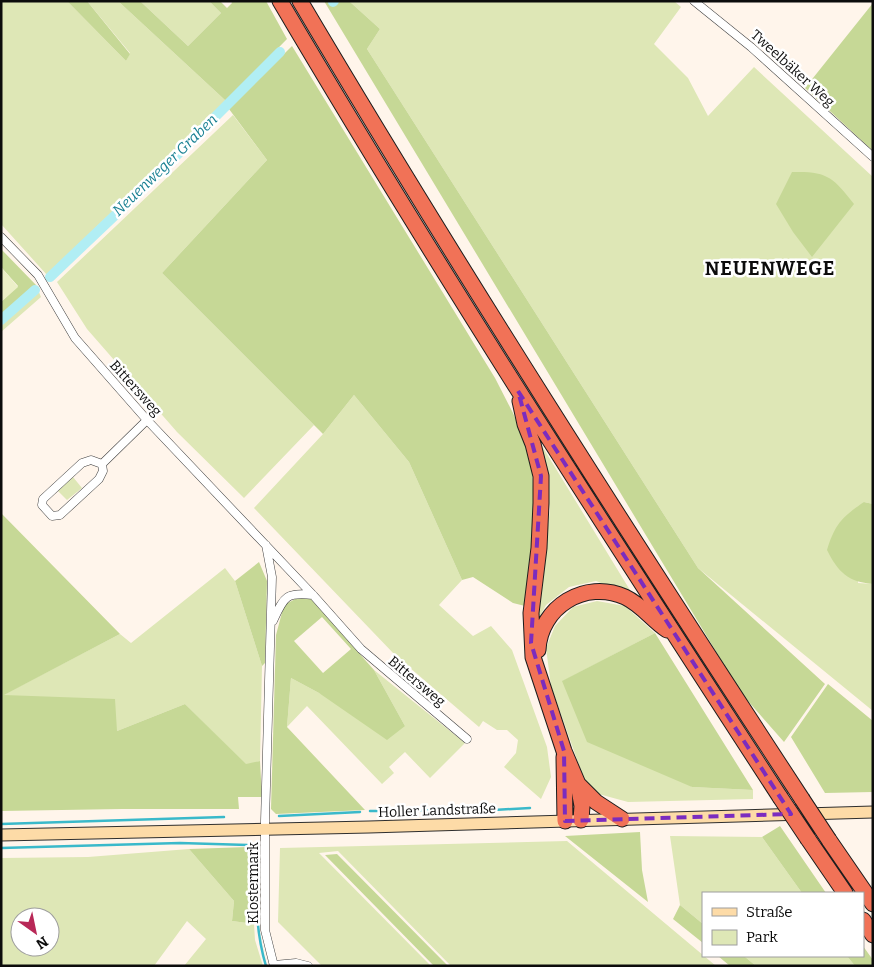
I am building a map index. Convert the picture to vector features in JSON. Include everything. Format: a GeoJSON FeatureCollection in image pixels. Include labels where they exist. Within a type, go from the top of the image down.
{"type":"FeatureCollection","features":[{"type":"Feature","properties":{"kind":"highway"},"geometry":{"type":"LineString","coordinates":[[280,1],[348,117],[518,391],[780,798],[844,892]]}},
{"type":"Feature","properties":{"kind":"highway"},"geometry":{"type":"LineString","coordinates":[[300,1],[363,107],[545,402],[873,904]]}},
{"type":"Feature","properties":{"kind":"highway"},"geometry":{"type":"LineString","coordinates":[[518,391],[525,424],[533,444],[541,476],[539,548],[531,613],[533,657],[564,751],[578,784],[582,806],[581,820]]}},
{"type":"Feature","properties":{"kind":"highway"},"geometry":{"type":"LineString","coordinates":[[538,672],[538,646],[545,624],[560,604],[583,594],[596,591],[607,592],[625,598],[636,603],[656,623],[674,634]]}},
{"type":"Feature","properties":{"kind":"highway"},"geometry":{"type":"LineString","coordinates":[[564,751],[565,821]]}},
{"type":"Feature","properties":{"kind":"highway"},"geometry":{"type":"LineString","coordinates":[[578,784],[596,802],[622,819]]}},
{"type":"Feature","properties":{"kind":"highway"},"geometry":{"type":"LineString","coordinates":[[864,922],[873,935]]}},
{"type":"Feature","properties":{"kind":"main road","name":"Holler Landstraße"},"geometry":{"type":"LineString","coordinates":[[1,835],[873,812]]}},
{"type":"Feature","properties":{"kind":"street","name":"Tweelbäker Weg"},"geometry":{"type":"LineString","coordinates":[[694,1],[752,47],[873,157]]}},
{"type":"Feature","properties":{"kind":"street","name":"Bittersweg"},"geometry":{"type":"LineString","coordinates":[[1,237],[38,276],[75,338],[147,420],[313,595],[361,649],[467,739]]}},
{"type":"Feature","properties":{"kind":"street"},"geometry":{"type":"LineString","coordinates":[[102,464],[147,420]]}},
{"type":"Feature","properties":{"kind":"street"},"geometry":{"type":"LineString","coordinates":[[91,460],[102,464],[103,471],[99,479],[60,516],[52,516],[42,505],[43,499],[82,463],[91,460]]}},
{"type":"Feature","properties":{"kind":"street"},"geometry":{"type":"LineString","coordinates":[[265,829],[272,577],[266,545]]}},
{"type":"Feature","properties":{"kind":"street"},"geometry":{"type":"LineString","coordinates":[[271,625],[282,600],[296,593],[313,595]]}},
{"type":"Feature","properties":{"kind":"street","name":"Klostermark"},"geometry":{"type":"LineString","coordinates":[[265,829],[265,930],[274,965]]}},
{"type":"Feature","properties":{"kind":"street"},"geometry":{"type":"LineString","coordinates":[[274,965],[296,963],[308,966]]}},
{"type":"Feature","properties":{"kind":"highlighted area"},"geometry":{"type":"Polygon","coordinates":[[[518,391],[791,814],[565,821],[564,751],[531,643],[541,476],[518,391]]]}},
{"type":"Feature","properties":{"kind":"green space"},"geometry":{"type":"Polygon","coordinates":[[[1,1],[67,1],[126,61],[130,53],[87,1],[118,1],[226,101],[47,275],[1,224],[1,1]]]}},
{"type":"Feature","properties":{"kind":"green space"},"geometry":{"type":"Polygon","coordinates":[[[67,1],[87,1],[130,54],[126,61],[67,1]]]}},
{"type":"Feature","properties":{"kind":"green space"},"geometry":{"type":"Polygon","coordinates":[[[118,1],[140,1],[188,46],[221,13],[209,1],[220,1],[227,8],[232,3],[231,1],[266,1],[287,39],[226,101],[118,1]]]}},
{"type":"Feature","properties":{"kind":"green space"},"geometry":{"type":"Polygon","coordinates":[[[140,1],[209,1],[221,13],[188,46],[140,1]]]}},
{"type":"Feature","properties":{"kind":"green space"},"geometry":{"type":"Polygon","coordinates":[[[324,1],[349,1],[380,29],[367,49],[698,568],[825,684],[784,742],[741,693],[324,1]]]}},
{"type":"Feature","properties":{"kind":"green space"},"geometry":{"type":"Polygon","coordinates":[[[349,1],[674,1],[681,7],[654,44],[688,78],[708,116],[754,67],[873,177],[873,504],[864,502],[858,583],[873,584],[873,711],[698,568],[367,49],[380,29],[349,1]]]}},
{"type":"Feature","properties":{"kind":"green space"},"geometry":{"type":"Polygon","coordinates":[[[873,3],[873,151],[805,88],[873,3]]]}},
{"type":"Feature","properties":{"kind":"green space"},"geometry":{"type":"Polygon","coordinates":[[[292,46],[495,378],[513,413],[532,458],[534,521],[525,606],[513,603],[473,577],[462,580],[409,462],[354,395],[323,434],[162,273],[267,160],[229,109],[292,46]]]}},
{"type":"Feature","properties":{"kind":"green space"},"geometry":{"type":"Polygon","coordinates":[[[233,115],[267,160],[162,273],[314,425],[244,498],[177,432],[87,329],[57,282],[233,115]]]}},
{"type":"Feature","properties":{"kind":"green space"},"geometry":{"type":"Polygon","coordinates":[[[792,172],[814,173],[828,178],[840,187],[854,204],[812,257],[793,232],[776,204],[792,172]]]}},
{"type":"Feature","properties":{"kind":"green space"},"geometry":{"type":"Polygon","coordinates":[[[1,249],[36,285],[1,316],[1,302],[18,286],[1,267],[1,249]]]}},
{"type":"Feature","properties":{"kind":"green space"},"geometry":{"type":"Polygon","coordinates":[[[1,267],[18,287],[1,302],[1,267]]]}},
{"type":"Feature","properties":{"kind":"green space"},"geometry":{"type":"Polygon","coordinates":[[[36,285],[41,297],[1,332],[1,316],[36,285]]]}},
{"type":"Feature","properties":{"kind":"green space"},"geometry":{"type":"Polygon","coordinates":[[[354,395],[409,462],[462,580],[439,605],[473,636],[491,626],[512,650],[547,747],[551,777],[541,799],[504,767],[516,753],[518,740],[507,730],[497,730],[483,721],[479,727],[395,655],[254,508],[323,434],[354,395]]]}},
{"type":"Feature","properties":{"kind":"green space"},"geometry":{"type":"Polygon","coordinates":[[[539,441],[633,595],[596,581],[569,587],[546,605],[535,625],[550,510],[539,441]]]}},
{"type":"Feature","properties":{"kind":"green space"},"geometry":{"type":"Polygon","coordinates":[[[73,477],[82,488],[67,500],[58,491],[73,477]]]}},
{"type":"Feature","properties":{"kind":"green space"},"geometry":{"type":"Polygon","coordinates":[[[864,502],[873,504],[873,584],[850,578],[835,564],[827,550],[836,527],[850,512],[864,502]]]}},
{"type":"Feature","properties":{"kind":"green space"},"geometry":{"type":"Polygon","coordinates":[[[1,513],[120,634],[4,695],[115,699],[117,731],[185,704],[246,764],[260,761],[262,797],[238,797],[239,809],[1,811],[1,513]]]}},
{"type":"Feature","properties":{"kind":"green space"},"geometry":{"type":"Polygon","coordinates":[[[259,562],[267,581],[265,663],[262,666],[235,581],[259,562]]]}},
{"type":"Feature","properties":{"kind":"green space"},"geometry":{"type":"Polygon","coordinates":[[[225,568],[235,581],[262,666],[260,761],[246,765],[185,704],[117,731],[3,695],[120,634],[131,643],[225,568]]]}},
{"type":"Feature","properties":{"kind":"green space"},"geometry":{"type":"Polygon","coordinates":[[[299,597],[310,598],[374,670],[405,726],[387,740],[319,693],[291,678],[287,727],[365,810],[276,814],[271,809],[276,635],[284,605],[299,597]],[[322,617],[294,641],[323,673],[351,649],[322,617]]]}},
{"type":"Feature","properties":{"kind":"green space"},"geometry":{"type":"Polygon","coordinates":[[[597,601],[625,606],[655,633],[563,681],[692,787],[753,790],[753,799],[628,802],[595,793],[585,782],[551,686],[546,648],[555,626],[573,607],[597,601]]]}},
{"type":"Feature","properties":{"kind":"green space"},"geometry":{"type":"Polygon","coordinates":[[[655,633],[753,790],[692,787],[587,742],[562,681],[655,633]]]}},
{"type":"Feature","properties":{"kind":"green space"},"geometry":{"type":"Polygon","coordinates":[[[374,670],[465,743],[430,778],[405,752],[389,767],[394,773],[382,784],[307,706],[287,727],[291,678],[319,693],[405,726],[374,670]]]}},
{"type":"Feature","properties":{"kind":"green space"},"geometry":{"type":"Polygon","coordinates":[[[828,684],[873,721],[873,792],[825,793],[791,737],[828,684]]]}},
{"type":"Feature","properties":{"kind":"green space"},"geometry":{"type":"Polygon","coordinates":[[[780,826],[825,892],[801,892],[762,837],[780,826]]]}},
{"type":"Feature","properties":{"kind":"green space"},"geometry":{"type":"Polygon","coordinates":[[[640,832],[642,870],[648,902],[565,836],[640,832]]]}},
{"type":"Feature","properties":{"kind":"green space"},"geometry":{"type":"Polygon","coordinates":[[[670,836],[762,837],[801,892],[702,892],[702,923],[680,905],[670,836]]]}},
{"type":"Feature","properties":{"kind":"green space"},"geometry":{"type":"Polygon","coordinates":[[[567,841],[702,954],[702,957],[705,957],[716,966],[451,966],[338,851],[319,853],[431,966],[322,966],[278,922],[280,848],[567,841]]]}},
{"type":"Feature","properties":{"kind":"green space"},"geometry":{"type":"Polygon","coordinates":[[[248,847],[253,853],[254,924],[232,921],[234,901],[189,849],[248,847]]]}},
{"type":"Feature","properties":{"kind":"green space"},"geometry":{"type":"Polygon","coordinates":[[[189,849],[234,901],[232,921],[254,924],[255,940],[263,966],[184,966],[206,939],[187,921],[154,966],[1,966],[1,858],[88,857],[189,849]]]}},
{"type":"Feature","properties":{"kind":"green space"},"geometry":{"type":"Polygon","coordinates":[[[337,854],[448,966],[434,966],[325,855],[337,854]]]}},
{"type":"Feature","properties":{"kind":"green space"},"geometry":{"type":"Polygon","coordinates":[[[680,905],[702,923],[702,942],[673,919],[680,905]]]}},
{"type":"Feature","properties":{"kind":"green space"},"geometry":{"type":"Polygon","coordinates":[[[864,947],[873,960],[873,966],[855,966],[848,957],[864,957],[864,947]]]}},
{"type":"Feature","properties":{"kind":"green space"},"geometry":{"type":"Polygon","coordinates":[[[719,957],[745,957],[756,966],[730,966],[719,957]]]}},
{"type":"Feature","properties":{"kind":"green space"},"geometry":{"type":"Polygon","coordinates":[[[745,957],[848,957],[855,966],[756,966],[745,957]]]}},
{"type":"Feature","properties":{"kind":"waterway","name":"Neuenweger Graben"},"geometry":{"type":"LineString","coordinates":[[50,277],[150,182],[280,52]]}},
{"type":"Feature","properties":{"kind":"waterway","name":"Neuenweger Graben"},"geometry":{"type":"LineString","coordinates":[[1,320],[35,290]]}},
{"type":"Feature","properties":{"kind":"waterway"},"geometry":{"type":"LineString","coordinates":[[494,810],[530,808]]}},
{"type":"Feature","properties":{"kind":"waterway"},"geometry":{"type":"LineString","coordinates":[[415,811],[433,810]]}},
{"type":"Feature","properties":{"kind":"waterway"},"geometry":{"type":"LineString","coordinates":[[447,810],[487,810]]}},
{"type":"Feature","properties":{"kind":"waterway"},"geometry":{"type":"LineString","coordinates":[[370,811],[404,811]]}},
{"type":"Feature","properties":{"kind":"waterway"},"geometry":{"type":"LineString","coordinates":[[279,816],[360,812]]}},
{"type":"Feature","properties":{"kind":"waterway"},"geometry":{"type":"LineString","coordinates":[[1,824],[224,817]]}},
{"type":"Feature","properties":{"kind":"waterway"},"geometry":{"type":"LineString","coordinates":[[1,848],[180,843],[248,845],[253,849],[255,855],[258,925],[266,966]]}},
{"type":"Feature","properties":{"kind":"district","name":"NEUENWEGE"},"geometry":{"type":"Point","coordinates":[770,268]}}]}
